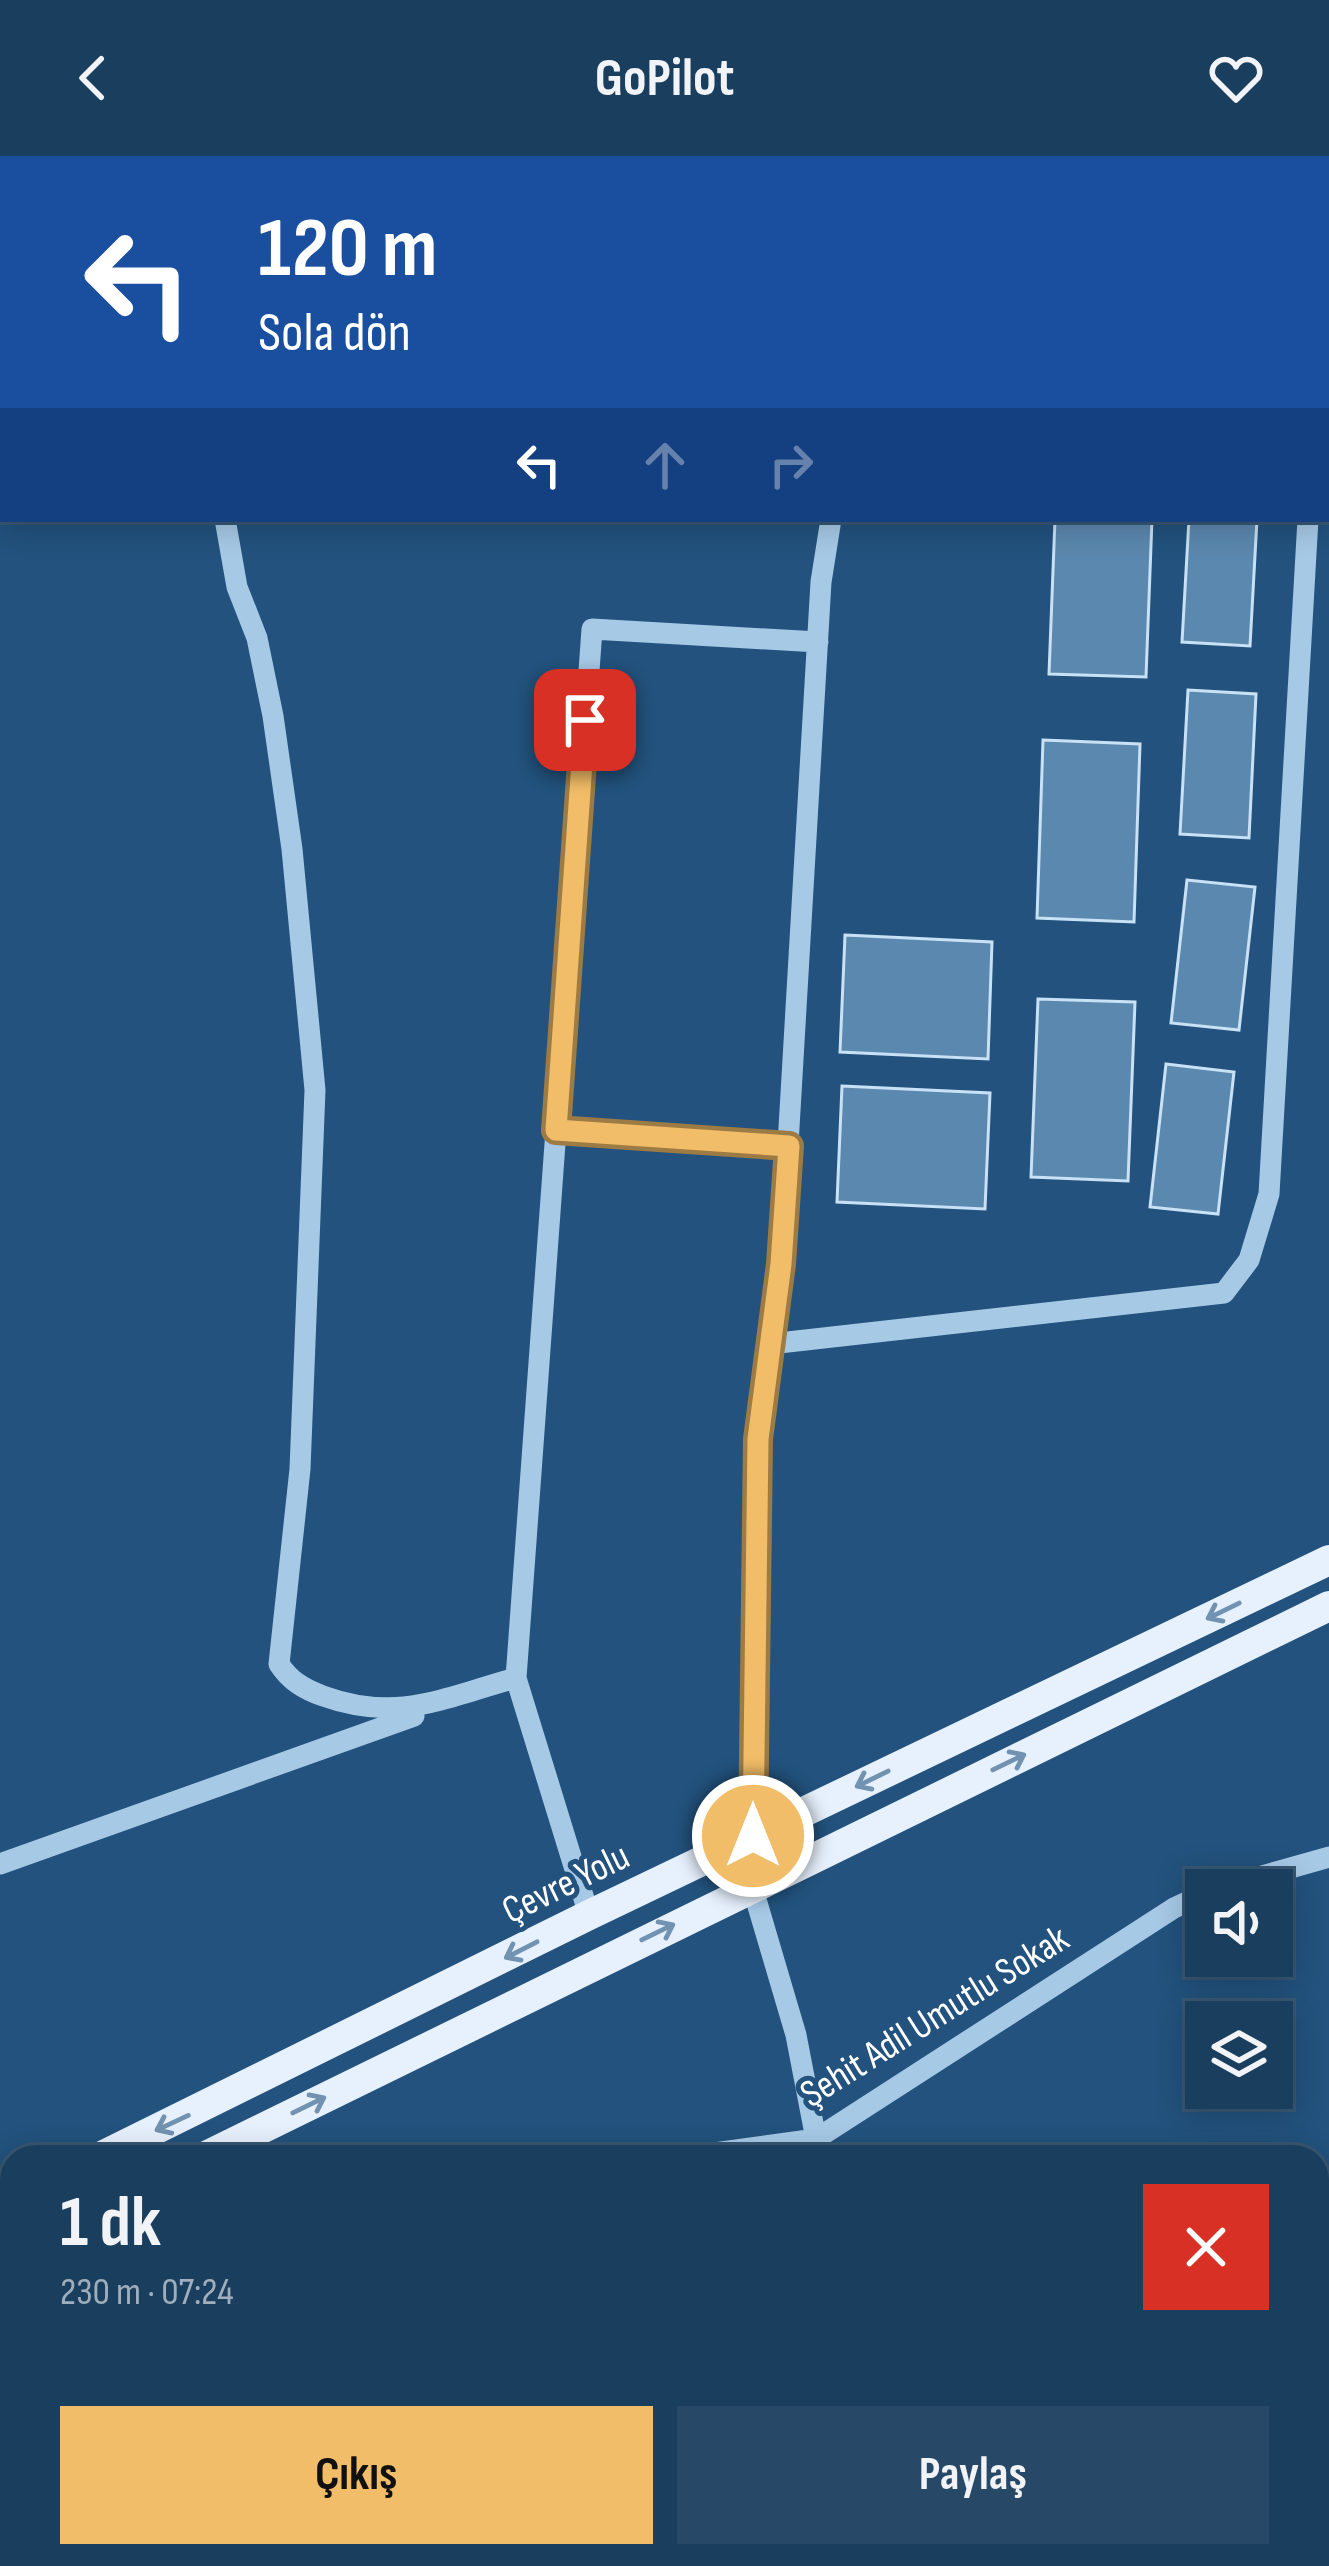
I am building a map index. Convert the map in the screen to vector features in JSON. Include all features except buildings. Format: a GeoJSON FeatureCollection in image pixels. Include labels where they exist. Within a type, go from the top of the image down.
{"type":"FeatureCollection","features":[{"type":"Feature","properties":{"kind":"main road","name":"Çevre Yolu"},"geometry":{"type":"LineString","coordinates":[[124,2145],[589,1915],[1329,1560]]}},
{"type":"Feature","properties":{"kind":"main road"},"geometry":{"type":"LineString","coordinates":[[228,2145],[1329,1606]]}},
{"type":"Feature","properties":{"kind":"street"},"geometry":{"type":"LineString","coordinates":[[225,522],[273,716],[295,873],[315,1090],[299,1469],[279,1664],[305,1690],[360,1709],[400,1710],[516,1678]]}},
{"type":"Feature","properties":{"kind":"street"},"geometry":{"type":"LineString","coordinates":[[753,1836],[758,1439],[789,1146],[818,642],[831,522]]}},
{"type":"Feature","properties":{"kind":"street"},"geometry":{"type":"LineString","coordinates":[[770,1344],[1224,1293],[1249,1260],[1269,1195],[1308,522]]}},
{"type":"Feature","properties":{"kind":"street"},"geometry":{"type":"LineString","coordinates":[[589,1915],[516,1678],[592,629],[818,642]]}},
{"type":"Feature","properties":{"kind":"street"},"geometry":{"type":"LineString","coordinates":[[556,1130],[789,1146]]}},
{"type":"Feature","properties":{"kind":"street"},"geometry":{"type":"LineString","coordinates":[[0,1864],[327,1750],[516,1678]]}},
{"type":"Feature","properties":{"kind":"street","name":"Şehit Adil Umutlu Sokak"},"geometry":{"type":"LineString","coordinates":[[1288,1869],[1329,1857]]}},
{"type":"Feature","properties":{"kind":"street"},"geometry":{"type":"LineString","coordinates":[[752,1886],[796,2035],[816,2139]]}},
{"type":"Feature","properties":{"kind":"street","name":"Şehit Adil Umutlu Sokak"},"geometry":{"type":"LineString","coordinates":[[772,2145],[816,2139],[1185,1903]]}},
{"type":"Feature","properties":{"kind":"route"},"geometry":{"type":"LineString","coordinates":[[585,720],[556,1130],[789,1146],[781,1264],[758,1439],[753,1836]]}}]}
